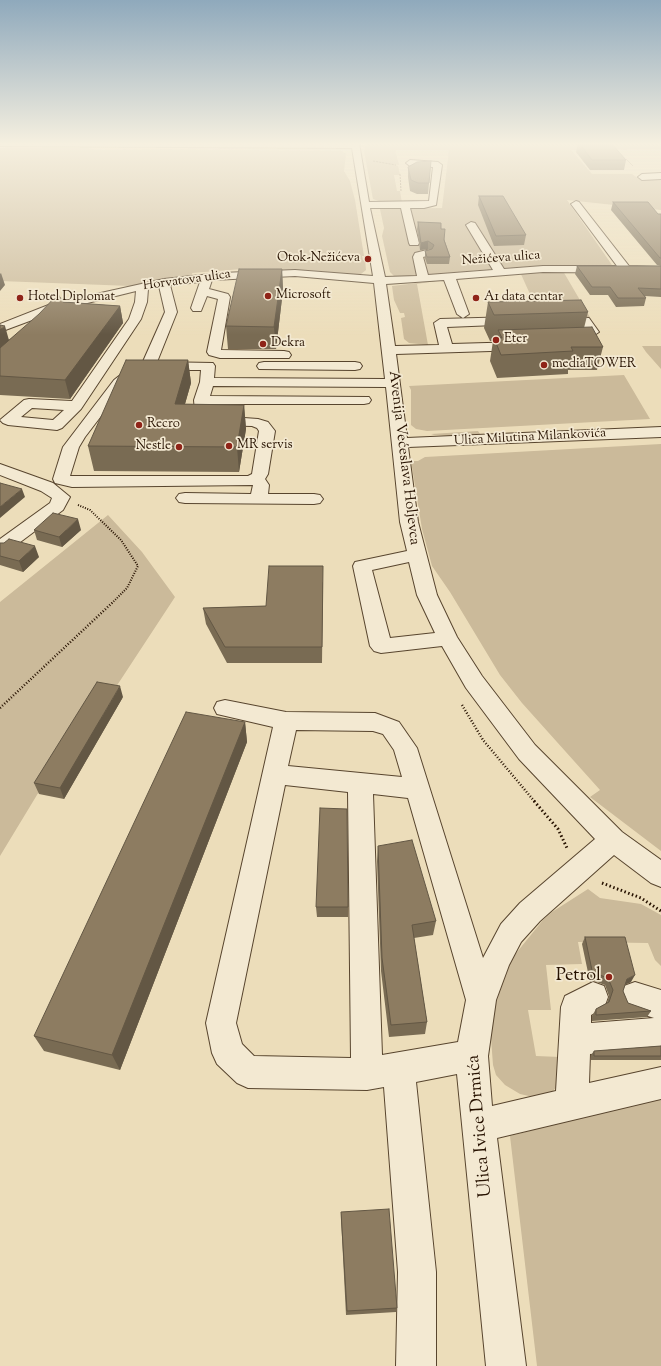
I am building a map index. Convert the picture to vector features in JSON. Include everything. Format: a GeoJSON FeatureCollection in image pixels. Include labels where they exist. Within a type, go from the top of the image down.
{"type":"FeatureCollection","features":[{"type":"Feature","properties":{"kind":"street","name":"Avenija Većeslava Holjevca"},"geometry":{"type":"LineString","coordinates":[[366,207],[379,280],[389,350],[409,522],[427,595],[447,638],[474,682],[527,752],[556,784],[613,840],[661,875]]}},
{"type":"Feature","properties":{"kind":"street"},"geometry":{"type":"LineString","coordinates":[[405,207],[414,243]]}},
{"type":"Feature","properties":{"kind":"street"},"geometry":{"type":"LineString","coordinates":[[578,207],[625,269]]}},
{"type":"Feature","properties":{"kind":"street"},"geometry":{"type":"LineString","coordinates":[[471,225],[500,272]]}},
{"type":"Feature","properties":{"kind":"street"},"geometry":{"type":"LineString","coordinates":[[424,279],[418,257],[419,255],[427,253]]}},
{"type":"Feature","properties":{"kind":"street","name":"Nežićeva ulica"},"geometry":{"type":"LineString","coordinates":[[379,280],[424,279],[550,269],[661,270]]}},
{"type":"Feature","properties":{"kind":"street","name":"Horvatova ulica"},"geometry":{"type":"LineString","coordinates":[[0,328],[38,313],[164,282],[205,284],[249,273],[295,273],[379,280]]}},
{"type":"Feature","properties":{"kind":"street"},"geometry":{"type":"LineString","coordinates":[[449,277],[479,347]]}},
{"type":"Feature","properties":{"kind":"street"},"geometry":{"type":"LineString","coordinates":[[148,366],[171,312],[164,282]]}},
{"type":"Feature","properties":{"kind":"street"},"geometry":{"type":"LineString","coordinates":[[205,284],[326,282]]}},
{"type":"Feature","properties":{"kind":"street"},"geometry":{"type":"LineString","coordinates":[[197,308],[205,284]]}},
{"type":"Feature","properties":{"kind":"street"},"geometry":{"type":"LineString","coordinates":[[205,284],[224,297],[214,352],[220,354],[284,355]]}},
{"type":"Feature","properties":{"kind":"street"},"geometry":{"type":"LineString","coordinates":[[76,406],[141,302],[142,287]]}},
{"type":"Feature","properties":{"kind":"street"},"geometry":{"type":"LineString","coordinates":[[11,311],[38,313],[41,323],[38,328]]}},
{"type":"Feature","properties":{"kind":"street"},"geometry":{"type":"LineString","coordinates":[[446,348],[440,323],[467,318],[526,321]]}},
{"type":"Feature","properties":{"kind":"street"},"geometry":{"type":"LineString","coordinates":[[540,321],[582,320],[587,322],[591,340]]}},
{"type":"Feature","properties":{"kind":"street"},"geometry":{"type":"LineString","coordinates":[[389,350],[534,346]]}},
{"type":"Feature","properties":{"kind":"street"},"geometry":{"type":"LineString","coordinates":[[208,366],[207,382],[202,400],[202,412],[205,416],[213,420],[253,422],[263,425],[267,431],[260,474],[257,478],[248,481],[94,482],[72,482],[62,479],[71,447],[88,422],[119,383],[134,372],[148,366],[208,366],[355,366]]}},
{"type":"Feature","properties":{"kind":"street"},"geometry":{"type":"LineString","coordinates":[[207,382],[393,383]]}},
{"type":"Feature","properties":{"kind":"street"},"geometry":{"type":"LineString","coordinates":[[202,400],[364,400]]}},
{"type":"Feature","properties":{"kind":"street","name":"Ulica Milutina Milankovića"},"geometry":{"type":"LineString","coordinates":[[399,443],[661,432]]}},
{"type":"Feature","properties":{"kind":"street"},"geometry":{"type":"LineString","coordinates":[[0,469],[47,487],[61,497],[57,506],[0,548]]}},
{"type":"Feature","properties":{"kind":"street"},"geometry":{"type":"LineString","coordinates":[[257,478],[261,485],[258,499]]}},
{"type":"Feature","properties":{"kind":"street"},"geometry":{"type":"LineString","coordinates":[[185,498],[314,499]]}},
{"type":"Feature","properties":{"kind":"street"},"geometry":{"type":"LineString","coordinates":[[416,555],[362,566],[381,646],[428,642],[447,638]]}},
{"type":"Feature","properties":{"kind":"street"},"geometry":{"type":"LineString","coordinates":[[225,708],[286,721],[375,722],[391,728],[405,748],[481,1000]]}},
{"type":"Feature","properties":{"kind":"street"},"geometry":{"type":"LineString","coordinates":[[286,721],[222,1023],[228,1053],[248,1072],[383,1071],[472,1056]]}},
{"type":"Feature","properties":{"kind":"street"},"geometry":{"type":"LineString","coordinates":[[275,774],[417,789]]}},
{"type":"Feature","properties":{"kind":"street"},"geometry":{"type":"LineString","coordinates":[[360,782],[383,1071],[417,1272],[416,1366]]}},
{"type":"Feature","properties":{"kind":"street","name":"Ulica Ivice Drmića"},"geometry":{"type":"LineString","coordinates":[[506,1366],[478,1126],[472,1056],[481,1000],[497,960],[511,934],[530,912],[613,840]]}},
{"type":"Feature","properties":{"kind":"street"},"geometry":{"type":"LineString","coordinates":[[572,1105],[576,1007],[593,997]]}},
{"type":"Feature","properties":{"kind":"street"},"geometry":{"type":"LineString","coordinates":[[574,1040],[661,1033]]}},
{"type":"Feature","properties":{"kind":"street"},"geometry":{"type":"LineString","coordinates":[[478,1126],[661,1083]]}},
{"type":"Feature","properties":{"kind":"path"},"geometry":{"type":"LineString","coordinates":[[0,708],[127,588],[138,566],[121,540],[90,510]]}},
{"type":"Feature","properties":{"kind":"path"},"geometry":{"type":"LineString","coordinates":[[602,883],[641,898],[661,911]]}},
{"type":"Feature","properties":{"kind":"shaded area"},"geometry":{"type":"Polygon","coordinates":[[[0,207],[356,207],[364,256],[362,256],[363,260],[365,260],[366,270],[361,274],[350,275],[319,271],[242,269],[192,273],[193,276],[131,286],[0,281],[0,207]]]}},
{"type":"Feature","properties":{"kind":"shaded area"},"geometry":{"type":"Polygon","coordinates":[[[442,207],[572,207],[612,265],[504,268],[413,276],[394,276],[390,272],[382,236],[384,228],[380,209],[442,208],[442,207]]]}},
{"type":"Feature","properties":{"kind":"shaded area"},"geometry":{"type":"Polygon","coordinates":[[[630,207],[661,207],[661,210],[630,207]]]}},
{"type":"Feature","properties":{"kind":"shaded area"},"geometry":{"type":"Polygon","coordinates":[[[563,271],[591,319],[530,318],[534,303],[520,272],[563,271]]]}},
{"type":"Feature","properties":{"kind":"shaded area"},"geometry":{"type":"Polygon","coordinates":[[[442,280],[417,284],[428,345],[409,343],[404,339],[401,318],[405,317],[404,313],[400,313],[394,300],[392,286],[442,280]]]}},
{"type":"Feature","properties":{"kind":"shaded area"},"geometry":{"type":"Polygon","coordinates":[[[642,346],[661,346],[661,369],[646,352],[642,346]]]}},
{"type":"Feature","properties":{"kind":"shaded area"},"geometry":{"type":"Polygon","coordinates":[[[624,375],[650,419],[427,431],[416,429],[411,425],[411,390],[409,386],[624,375]]]}},
{"type":"Feature","properties":{"kind":"shaded area"},"geometry":{"type":"Polygon","coordinates":[[[478,431],[482,437],[431,434],[478,431]]]}},
{"type":"Feature","properties":{"kind":"shaded area"},"geometry":{"type":"Polygon","coordinates":[[[661,444],[661,851],[590,797],[600,790],[522,703],[500,675],[450,592],[432,566],[422,529],[411,461],[418,461],[425,457],[661,444]]]}},
{"type":"Feature","properties":{"kind":"shaded area"},"geometry":{"type":"Polygon","coordinates":[[[108,515],[142,552],[175,597],[114,690],[103,686],[0,856],[0,602],[108,515]]]}},
{"type":"Feature","properties":{"kind":"shaded area"},"geometry":{"type":"Polygon","coordinates":[[[588,889],[600,898],[641,904],[661,915],[661,966],[655,960],[648,943],[578,942],[582,964],[546,965],[551,1010],[528,1010],[536,1056],[560,1057],[559,1084],[553,1091],[545,1095],[533,1097],[520,1094],[505,1085],[496,1075],[493,1065],[490,1025],[504,975],[513,957],[543,920],[552,912],[588,889]]]}},
{"type":"Feature","properties":{"kind":"shaded area"},"geometry":{"type":"Polygon","coordinates":[[[661,1097],[661,1366],[537,1366],[510,1136],[661,1097]]]}},
{"type":"Feature","properties":{"kind":"building"},"geometry":{"type":"Polygon","coordinates":[[[484,207],[509,207],[526,235],[496,236],[484,207]]]}},
{"type":"Feature","properties":{"kind":"building"},"geometry":{"type":"Polygon","coordinates":[[[617,207],[652,207],[658,214],[661,214],[660,258],[617,207]]]}},
{"type":"Feature","properties":{"kind":"building"},"geometry":{"type":"Polygon","coordinates":[[[418,222],[441,223],[441,229],[445,229],[444,240],[450,257],[427,257],[425,251],[432,249],[434,245],[428,241],[421,243],[418,222]]]}},
{"type":"Feature","properties":{"kind":"building"},"geometry":{"type":"Polygon","coordinates":[[[577,266],[661,266],[661,289],[638,288],[646,298],[618,298],[610,287],[592,287],[577,266]]]}},
{"type":"Feature","properties":{"kind":"building"},"geometry":{"type":"Polygon","coordinates":[[[239,269],[282,269],[274,327],[226,326],[239,269]]]}},
{"type":"Feature","properties":{"kind":"building"},"geometry":{"type":"Polygon","coordinates":[[[58,294],[63,302],[120,306],[65,380],[0,376],[0,348],[39,314],[58,294]]]}},
{"type":"Feature","properties":{"kind":"building"},"geometry":{"type":"Polygon","coordinates":[[[581,300],[588,312],[494,315],[488,302],[581,300]]]}},
{"type":"Feature","properties":{"kind":"building"},"geometry":{"type":"Polygon","coordinates":[[[0,325],[5,326],[0,330],[0,325]]]}},
{"type":"Feature","properties":{"kind":"building"},"geometry":{"type":"Polygon","coordinates":[[[592,327],[603,347],[571,347],[573,351],[501,355],[494,338],[502,338],[498,330],[592,327]]]}},
{"type":"Feature","properties":{"kind":"building"},"geometry":{"type":"Polygon","coordinates":[[[126,360],[188,360],[175,404],[244,405],[237,447],[88,446],[126,360]]]}},
{"type":"Feature","properties":{"kind":"building"},"geometry":{"type":"Polygon","coordinates":[[[0,483],[22,489],[0,507],[0,483]]]}},
{"type":"Feature","properties":{"kind":"building"},"geometry":{"type":"Polygon","coordinates":[[[53,513],[78,519],[59,537],[34,530],[53,513]]]}},
{"type":"Feature","properties":{"kind":"building"},"geometry":{"type":"Polygon","coordinates":[[[9,539],[35,546],[19,561],[0,556],[0,543],[4,543],[9,539]]]}},
{"type":"Feature","properties":{"kind":"building"},"geometry":{"type":"Polygon","coordinates":[[[269,566],[323,566],[322,647],[225,647],[203,608],[266,606],[269,566]]]}},
{"type":"Feature","properties":{"kind":"building"},"geometry":{"type":"Polygon","coordinates":[[[97,682],[120,686],[60,788],[34,783],[97,682]]]}},
{"type":"Feature","properties":{"kind":"building"},"geometry":{"type":"Polygon","coordinates":[[[186,712],[245,722],[112,1055],[34,1036],[186,712]]]}},
{"type":"Feature","properties":{"kind":"building"},"geometry":{"type":"Polygon","coordinates":[[[320,808],[347,809],[348,907],[316,907],[320,808]]]}},
{"type":"Feature","properties":{"kind":"building"},"geometry":{"type":"Polygon","coordinates":[[[412,840],[436,921],[412,925],[427,1022],[391,1025],[382,958],[378,846],[412,840]]]}},
{"type":"Feature","properties":{"kind":"building","name":"Petrol"},"geometry":{"type":"Polygon","coordinates":[[[585,937],[625,937],[635,975],[627,979],[623,991],[628,1003],[651,1011],[596,1015],[596,1009],[609,1002],[613,990],[608,978],[597,974],[593,975],[585,937]]]}},
{"type":"Feature","properties":{"kind":"building"},"geometry":{"type":"Polygon","coordinates":[[[661,1046],[661,1056],[594,1056],[594,1051],[661,1046]]]}},
{"type":"Feature","properties":{"kind":"building"},"geometry":{"type":"Polygon","coordinates":[[[389,1209],[397,1308],[347,1311],[341,1212],[389,1209]]]}},
{"type":"Feature","properties":{"kind":"place","name":"Otok-Nežićeva"},"geometry":{"type":"Point","coordinates":[368,259]}},
{"type":"Feature","properties":{"kind":"place","name":"Microsoft"},"geometry":{"type":"Point","coordinates":[268,296]}},
{"type":"Feature","properties":{"kind":"place","name":"Hotel Diplomat"},"geometry":{"type":"Point","coordinates":[20,298]}},
{"type":"Feature","properties":{"kind":"place","name":"A1 data centar"},"geometry":{"type":"Point","coordinates":[476,298]}},
{"type":"Feature","properties":{"kind":"place","name":"Eter"},"geometry":{"type":"Point","coordinates":[496,340]}},
{"type":"Feature","properties":{"kind":"place","name":"Dekra"},"geometry":{"type":"Point","coordinates":[263,344]}},
{"type":"Feature","properties":{"kind":"place","name":"mediaTOWER"},"geometry":{"type":"Point","coordinates":[544,365]}},
{"type":"Feature","properties":{"kind":"place","name":"Recro"},"geometry":{"type":"Point","coordinates":[139,425]}},
{"type":"Feature","properties":{"kind":"place","name":"MR servis"},"geometry":{"type":"Point","coordinates":[229,446]}},
{"type":"Feature","properties":{"kind":"place","name":"Nestle"},"geometry":{"type":"Point","coordinates":[179,447]}},
{"type":"Feature","properties":{"kind":"place","name":"Petrol"},"geometry":{"type":"Point","coordinates":[609,977]}}]}
